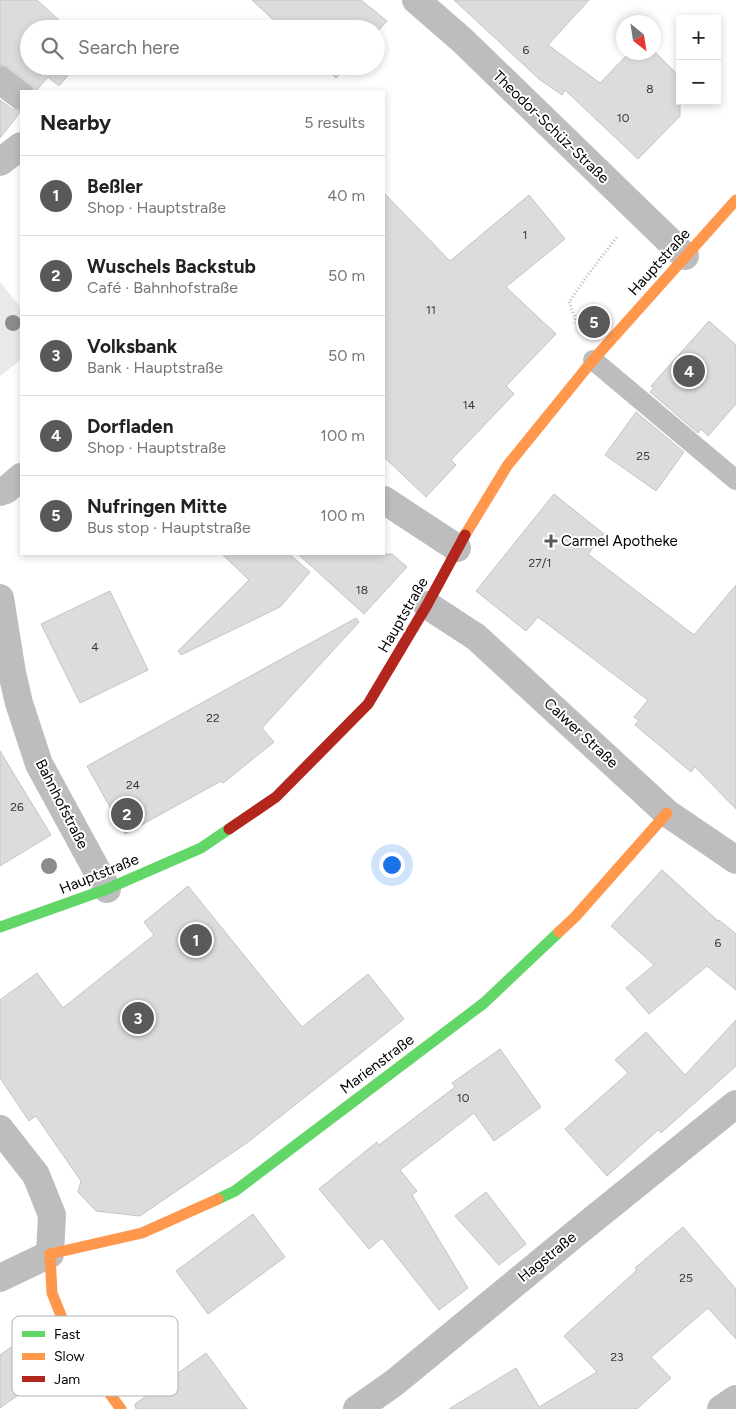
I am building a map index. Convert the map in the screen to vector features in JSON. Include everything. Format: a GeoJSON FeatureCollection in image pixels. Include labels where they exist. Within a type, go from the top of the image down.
{"type":"FeatureCollection","features":[{"type":"Feature","properties":{"kind":"street","name":"Theodor-Schüz-Straße"},"geometry":{"type":"LineString","coordinates":[[416,0],[462,40],[685,256]]}},
{"type":"Feature","properties":{"kind":"street"},"geometry":{"type":"LineString","coordinates":[[0,80],[20,95]]}},
{"type":"Feature","properties":{"kind":"street"},"geometry":{"type":"LineString","coordinates":[[0,162],[20,147]]}},
{"type":"Feature","properties":{"kind":"street","name":"Hauptstraße"},"geometry":{"type":"LineString","coordinates":[[0,927],[107,889],[201,848],[276,797],[368,704],[427,605],[457,548],[507,466],[595,357],[736,200]]}},
{"type":"Feature","properties":{"kind":"street"},"geometry":{"type":"LineString","coordinates":[[0,492],[6,490],[20,478]]}},
{"type":"Feature","properties":{"kind":"street"},"geometry":{"type":"LineString","coordinates":[[385,501],[457,548]]}},
{"type":"Feature","properties":{"kind":"street","name":"Bahnhofstraße"},"geometry":{"type":"LineString","coordinates":[[0,598],[18,703],[39,764],[107,889]]}},
{"type":"Feature","properties":{"kind":"street","name":"Calwer Straße"},"geometry":{"type":"LineString","coordinates":[[427,605],[476,637],[667,813],[736,860]]}},
{"type":"Feature","properties":{"kind":"street","name":"Marienstraße"},"geometry":{"type":"LineString","coordinates":[[50,1254],[142,1234],[234,1191],[484,1003],[575,916],[667,813]]}},
{"type":"Feature","properties":{"kind":"street","name":"Hagstraße"},"geometry":{"type":"LineString","coordinates":[[357,1409],[394,1383],[736,1104]]}},
{"type":"Feature","properties":{"kind":"street"},"geometry":{"type":"LineString","coordinates":[[0,1129],[36,1174],[52,1215],[50,1254],[52,1293],[61,1316]]}},
{"type":"Feature","properties":{"kind":"street"},"geometry":{"type":"LineString","coordinates":[[0,1278],[50,1254]]}},
{"type":"Feature","properties":{"kind":"street"},"geometry":{"type":"LineString","coordinates":[[111,1396],[121,1409]]}},
{"type":"Feature","properties":{"kind":"street"},"geometry":{"type":"LineString","coordinates":[[721,1409],[736,1399]]}},
{"type":"Feature","properties":{"kind":"lane"},"geometry":{"type":"LineString","coordinates":[[595,357],[736,480]]}},
{"type":"Feature","properties":{"kind":"path"},"geometry":{"type":"LineString","coordinates":[[595,357],[583,338],[569,302],[612,242],[640,212]]}},
{"type":"Feature","properties":{"kind":"shaded area"},"geometry":{"type":"Polygon","coordinates":[[[0,282],[20,307],[20,361],[0,376],[0,282]]]}},
{"type":"Feature","properties":{"kind":"building"},"geometry":{"type":"Polygon","coordinates":[[[0,0],[37,0],[59,20],[20,20],[20,75],[68,75],[59,86],[48,77],[35,90],[9,68],[0,65],[0,0]]]}},
{"type":"Feature","properties":{"kind":"building"},"geometry":{"type":"Polygon","coordinates":[[[252,0],[361,0],[387,21],[385,23],[385,20],[273,20],[252,0]]]}},
{"type":"Feature","properties":{"kind":"building"},"geometry":{"type":"Polygon","coordinates":[[[454,0],[589,0],[548,45],[600,83],[622,60],[661,60],[661,58],[676,73],[676,105],[680,105],[680,116],[638,159],[565,90],[562,95],[539,79],[454,0]]]}},
{"type":"Feature","properties":{"kind":"building"},"geometry":{"type":"Polygon","coordinates":[[[0,100],[20,112],[0,138],[0,100]]]}},
{"type":"Feature","properties":{"kind":"building"},"geometry":{"type":"Polygon","coordinates":[[[385,194],[450,261],[529,195],[565,239],[506,287],[556,334],[506,386],[514,394],[451,460],[456,465],[426,497],[385,458],[385,194]]]}},
{"type":"Feature","properties":{"kind":"building"},"geometry":{"type":"Polygon","coordinates":[[[709,321],[736,345],[736,404],[708,436],[701,429],[698,433],[650,392],[654,388],[651,386],[709,321]]]}},
{"type":"Feature","properties":{"kind":"building"},"geometry":{"type":"Polygon","coordinates":[[[636,412],[684,452],[656,491],[605,455],[636,412]]]}},
{"type":"Feature","properties":{"kind":"building"},"geometry":{"type":"Polygon","coordinates":[[[554,494],[604,534],[588,554],[694,635],[736,585],[736,809],[695,767],[691,772],[635,725],[639,720],[634,717],[648,700],[538,617],[526,631],[476,591],[554,494]]]}},
{"type":"Feature","properties":{"kind":"building"},"geometry":{"type":"Polygon","coordinates":[[[392,554],[407,567],[364,614],[299,555],[392,554]]]}},
{"type":"Feature","properties":{"kind":"building"},"geometry":{"type":"Polygon","coordinates":[[[223,555],[290,555],[310,572],[280,607],[181,655],[178,651],[249,580],[223,555]]]}},
{"type":"Feature","properties":{"kind":"building"},"geometry":{"type":"Polygon","coordinates":[[[110,591],[148,670],[80,703],[41,624],[110,591]]]}},
{"type":"Feature","properties":{"kind":"building"},"geometry":{"type":"Polygon","coordinates":[[[356,618],[359,622],[262,728],[274,742],[223,783],[221,781],[125,834],[87,766],[356,618]]]}},
{"type":"Feature","properties":{"kind":"building"},"geometry":{"type":"Polygon","coordinates":[[[0,751],[51,835],[0,866],[0,751]]]}},
{"type":"Feature","properties":{"kind":"building"},"geometry":{"type":"Polygon","coordinates":[[[662,870],[718,921],[736,934],[736,990],[707,966],[649,1014],[626,988],[654,965],[611,926],[662,870]]]}},
{"type":"Feature","properties":{"kind":"building"},"geometry":{"type":"Polygon","coordinates":[[[188,886],[302,1027],[368,974],[404,1019],[248,1142],[140,1216],[96,1211],[78,1192],[81,1181],[36,1116],[29,1121],[0,1078],[0,1000],[37,973],[63,1008],[154,935],[144,922],[188,886]]]}},
{"type":"Feature","properties":{"kind":"building"},"geometry":{"type":"Polygon","coordinates":[[[736,1020],[736,1066],[661,1133],[658,1130],[607,1176],[565,1129],[628,1073],[615,1060],[646,1032],[685,1075],[736,1020]]]}},
{"type":"Feature","properties":{"kind":"building"},"geometry":{"type":"Polygon","coordinates":[[[500,1049],[541,1107],[494,1141],[474,1113],[400,1170],[417,1191],[412,1195],[468,1288],[439,1310],[382,1238],[369,1249],[319,1189],[377,1142],[379,1145],[455,1087],[452,1083],[500,1049]]]}},
{"type":"Feature","properties":{"kind":"building"},"geometry":{"type":"Polygon","coordinates":[[[486,1192],[526,1244],[499,1265],[455,1216],[486,1192]]]}},
{"type":"Feature","properties":{"kind":"building"},"geometry":{"type":"Polygon","coordinates":[[[253,1214],[285,1257],[208,1314],[176,1271],[253,1214]]]}},
{"type":"Feature","properties":{"kind":"building"},"geometry":{"type":"Polygon","coordinates":[[[683,1227],[736,1289],[736,1339],[708,1308],[651,1357],[671,1378],[637,1409],[449,1409],[516,1368],[539,1407],[597,1372],[564,1336],[637,1270],[635,1268],[683,1227]]]}},
{"type":"Feature","properties":{"kind":"building"},"geometry":{"type":"Polygon","coordinates":[[[12,1346],[12,1396],[17,1396],[0,1408],[0,1355],[12,1346]]]}},
{"type":"Feature","properties":{"kind":"building"},"geometry":{"type":"Polygon","coordinates":[[[206,1353],[247,1409],[136,1409],[135,1404],[146,1396],[178,1396],[178,1373],[206,1353]]]}},
{"type":"Feature","properties":{"kind":"traffic: fast"},"geometry":{"type":"LineString","coordinates":[[0,927],[107,889],[201,848],[229,829]]}},
{"type":"Feature","properties":{"kind":"traffic: fast"},"geometry":{"type":"LineString","coordinates":[[218,1199],[235,1191],[484,1003],[559,932]]}},
{"type":"Feature","properties":{"kind":"traffic: slow"},"geometry":{"type":"LineString","coordinates":[[465,535],[507,466],[593,360],[736,200]]}},
{"type":"Feature","properties":{"kind":"traffic: slow"},"geometry":{"type":"LineString","coordinates":[[559,932],[575,917],[667,813]]}},
{"type":"Feature","properties":{"kind":"traffic: slow"},"geometry":{"type":"LineString","coordinates":[[61,1316],[52,1293],[50,1254],[142,1233],[218,1199]]}},
{"type":"Feature","properties":{"kind":"traffic: slow"},"geometry":{"type":"LineString","coordinates":[[111,1396],[121,1409]]}},
{"type":"Feature","properties":{"kind":"traffic: jam"},"geometry":{"type":"LineString","coordinates":[[229,829],[276,797],[368,704],[427,605],[465,535]]}},
{"type":"Feature","properties":{"kind":"place","name":"Nufringen Mitte"},"geometry":{"type":"Point","coordinates":[594,322]}},
{"type":"Feature","properties":{"kind":"place","name":"Dorfladen"},"geometry":{"type":"Point","coordinates":[689,371]}},
{"type":"Feature","properties":{"kind":"place","name":"Carmel Apotheke"},"geometry":{"type":"Point","coordinates":[551,541]}},
{"type":"Feature","properties":{"kind":"place","name":"Wuschels Backstub"},"geometry":{"type":"Point","coordinates":[127,814]}},
{"type":"Feature","properties":{"kind":"place","name":"Beßler"},"geometry":{"type":"Point","coordinates":[196,940]}},
{"type":"Feature","properties":{"kind":"place","name":"Volksbank"},"geometry":{"type":"Point","coordinates":[138,1018]}}]}
